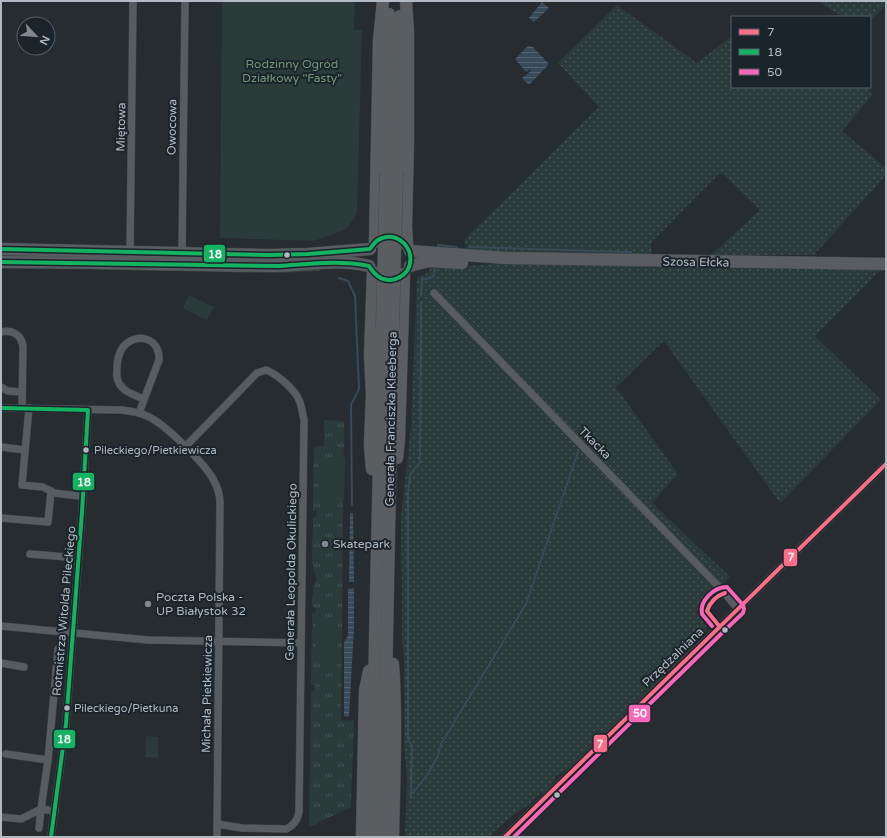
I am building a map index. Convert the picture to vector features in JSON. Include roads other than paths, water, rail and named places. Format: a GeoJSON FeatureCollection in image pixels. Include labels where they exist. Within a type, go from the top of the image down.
{"type":"FeatureCollection","features":[{"type":"Feature","properties":{"kind":"highway"},"geometry":{"type":"LineString","coordinates":[[372,245],[379,41],[383,1]]}},
{"type":"Feature","properties":{"kind":"highway","name":"Generała Franciszka Kleeberga"},"geometry":{"type":"LineString","coordinates":[[372,837],[377,799],[387,598],[389,509],[388,328],[391,172],[389,1]]}},
{"type":"Feature","properties":{"kind":"highway","name":"Generała Franciszka Kleeberga"},"geometry":{"type":"LineString","coordinates":[[391,172],[401,1]]}},
{"type":"Feature","properties":{"kind":"highway"},"geometry":{"type":"LineString","coordinates":[[406,1],[408,33],[408,141],[406,226],[409,248]]}},
{"type":"Feature","properties":{"kind":"highway"},"geometry":{"type":"LineString","coordinates":[[371,269],[370,356],[372,394],[370,445],[374,500],[378,523]]}},
{"type":"Feature","properties":{"kind":"highway"},"geometry":{"type":"LineString","coordinates":[[389,509],[399,439],[407,270]]}},
{"type":"Feature","properties":{"kind":"highway","name":"Generała Franciszka Kleeberga"},"geometry":{"type":"LineString","coordinates":[[383,837],[377,799],[375,641],[378,523],[388,328]]}},
{"type":"Feature","properties":{"kind":"highway"},"geometry":{"type":"LineString","coordinates":[[387,598],[391,624],[394,690],[395,773],[392,837]]}},
{"type":"Feature","properties":{"kind":"highway"},"geometry":{"type":"LineString","coordinates":[[362,837],[365,690],[375,641]]}},
{"type":"Feature","properties":{"kind":"main road"},"geometry":{"type":"LineString","coordinates":[[1,262],[334,261],[354,262],[371,269],[378,277],[392,280],[399,278],[407,270],[411,258],[409,248],[402,240],[395,237],[388,236],[381,238],[372,245],[368,254],[371,269]]}},
{"type":"Feature","properties":{"kind":"main road"},"geometry":{"type":"LineString","coordinates":[[1,249],[182,253],[269,260],[372,245]]}},
{"type":"Feature","properties":{"kind":"main road","name":"Szosa Ełcka"},"geometry":{"type":"LineString","coordinates":[[409,248],[460,259]]}},
{"type":"Feature","properties":{"kind":"main road","name":"Szosa Ełcka"},"geometry":{"type":"LineString","coordinates":[[407,270],[428,261],[505,258],[886,264]]}},
{"type":"Feature","properties":{"kind":"street","name":"Miętowa"},"geometry":{"type":"LineString","coordinates":[[130,253],[133,1]]}},
{"type":"Feature","properties":{"kind":"street","name":"Owocowa"},"geometry":{"type":"LineString","coordinates":[[182,253],[185,1]]}},
{"type":"Feature","properties":{"kind":"street","name":"Tkacka"},"geometry":{"type":"LineString","coordinates":[[434,293],[720,588],[738,609]]}},
{"type":"Feature","properties":{"kind":"street"},"geometry":{"type":"LineString","coordinates":[[1,332],[7,331],[16,333],[22,340],[22,392],[25,408],[25,450],[22,485],[43,487],[54,493],[79,496]]}},
{"type":"Feature","properties":{"kind":"street"},"geometry":{"type":"LineString","coordinates":[[139,413],[159,360],[157,346],[147,339],[142,338],[136,339],[124,347],[118,360],[116,371],[117,379],[123,390],[144,399]]}},
{"type":"Feature","properties":{"kind":"street","name":"Generała Leopolda Okulickiego"},"geometry":{"type":"LineString","coordinates":[[185,447],[257,373],[266,370],[275,374],[297,396],[302,407],[304,420],[299,812],[297,820],[293,826],[286,829],[242,828],[217,824]]}},
{"type":"Feature","properties":{"kind":"street"},"geometry":{"type":"LineString","coordinates":[[1,387],[8,391],[22,392]]}},
{"type":"Feature","properties":{"kind":"street","name":"Michała Pietkiewicza"},"geometry":{"type":"LineString","coordinates":[[1,408],[122,410],[139,413],[162,425],[208,471],[213,480],[220,498],[217,837]]}},
{"type":"Feature","properties":{"kind":"street","name":"Rotmistrza Witolda Pileckiego"},"geometry":{"type":"LineString","coordinates":[[51,837],[66,724],[79,558],[88,410]]}},
{"type":"Feature","properties":{"kind":"street"},"geometry":{"type":"LineString","coordinates":[[1,447],[25,450]]}},
{"type":"Feature","properties":{"kind":"street","name":"Przędzalniana"},"geometry":{"type":"LineString","coordinates":[[505,837],[886,464]]}},
{"type":"Feature","properties":{"kind":"street"},"geometry":{"type":"LineString","coordinates":[[1,518],[48,522],[51,492]]}},
{"type":"Feature","properties":{"kind":"street"},"geometry":{"type":"LineString","coordinates":[[30,554],[79,558]]}},
{"type":"Feature","properties":{"kind":"street"},"geometry":{"type":"LineString","coordinates":[[1,626],[148,640],[301,643]]}},
{"type":"Feature","properties":{"kind":"street"},"geometry":{"type":"LineString","coordinates":[[39,828],[48,760],[58,649]]}},
{"type":"Feature","properties":{"kind":"street"},"geometry":{"type":"LineString","coordinates":[[1,663],[24,666]]}},
{"type":"Feature","properties":{"kind":"street"},"geometry":{"type":"LineString","coordinates":[[51,723],[66,724]]}},
{"type":"Feature","properties":{"kind":"street"},"geometry":{"type":"LineString","coordinates":[[6,754],[48,760]]}},
{"type":"Feature","properties":{"kind":"street"},"geometry":{"type":"LineString","coordinates":[[1,816],[21,819],[41,809],[55,811]]}},
{"type":"Feature","properties":{"kind":"street","name":"Przędzalniana"},"geometry":{"type":"LineString","coordinates":[[500,837],[510,831]]}},
{"type":"Feature","properties":{"kind":"water"},"geometry":{"type":"Polygon","coordinates":[[[542,2],[549,8],[534,22],[529,18],[542,2]]]}},
{"type":"Feature","properties":{"kind":"water"},"geometry":{"type":"Polygon","coordinates":[[[528,46],[533,47],[548,63],[548,65],[530,84],[522,78],[531,71],[530,69],[526,72],[515,59],[528,46]]]}},
{"type":"Feature","properties":{"kind":"water"},"geometry":{"type":"Polygon","coordinates":[[[350,513],[353,513],[354,582],[349,582],[350,513]]]}},
{"type":"Feature","properties":{"kind":"water"},"geometry":{"type":"Polygon","coordinates":[[[354,588],[354,628],[349,716],[347,717],[344,716],[344,642],[348,636],[348,589],[354,588]]]}},
{"type":"Feature","properties":{"kind":"waterway"},"geometry":{"type":"LineString","coordinates":[[438,247],[438,245],[457,247]]}},
{"type":"Feature","properties":{"kind":"waterway"},"geometry":{"type":"LineString","coordinates":[[469,247],[631,252]]}},
{"type":"Feature","properties":{"kind":"waterway"},"geometry":{"type":"LineString","coordinates":[[421,296],[422,280],[433,277],[435,268]]}},
{"type":"Feature","properties":{"kind":"waterway"},"geometry":{"type":"LineString","coordinates":[[339,278],[348,281],[355,296],[359,389],[351,405],[352,505]]}},
{"type":"Feature","properties":{"kind":"waterway"},"geometry":{"type":"LineString","coordinates":[[411,798],[412,746],[408,740],[408,492],[410,475],[420,462],[421,303]]}},
{"type":"Feature","properties":{"kind":"waterway"},"geometry":{"type":"LineString","coordinates":[[411,793],[413,793],[427,775],[438,756],[441,744],[526,604],[578,452]]}},
{"type":"Feature","properties":{"kind":"place","name":"Pileckiego/Pietkiewicza"},"geometry":{"type":"Point","coordinates":[86,450]}},
{"type":"Feature","properties":{"kind":"place","name":"Skatepark"},"geometry":{"type":"Point","coordinates":[325,544]}},
{"type":"Feature","properties":{"kind":"place","name":"Poczta Polska - UP Białystok 32"},"geometry":{"type":"Point","coordinates":[148,604]}},
{"type":"Feature","properties":{"kind":"place","name":"Pileckiego/Pietkuna"},"geometry":{"type":"Point","coordinates":[67,708]}},
{"type":"Feature","properties":{"kind":"park label","name":"Rodzinny Ogród Działkowy \"Fasty\""},"geometry":{"type":"Point","coordinates":[292,71]}}]}
